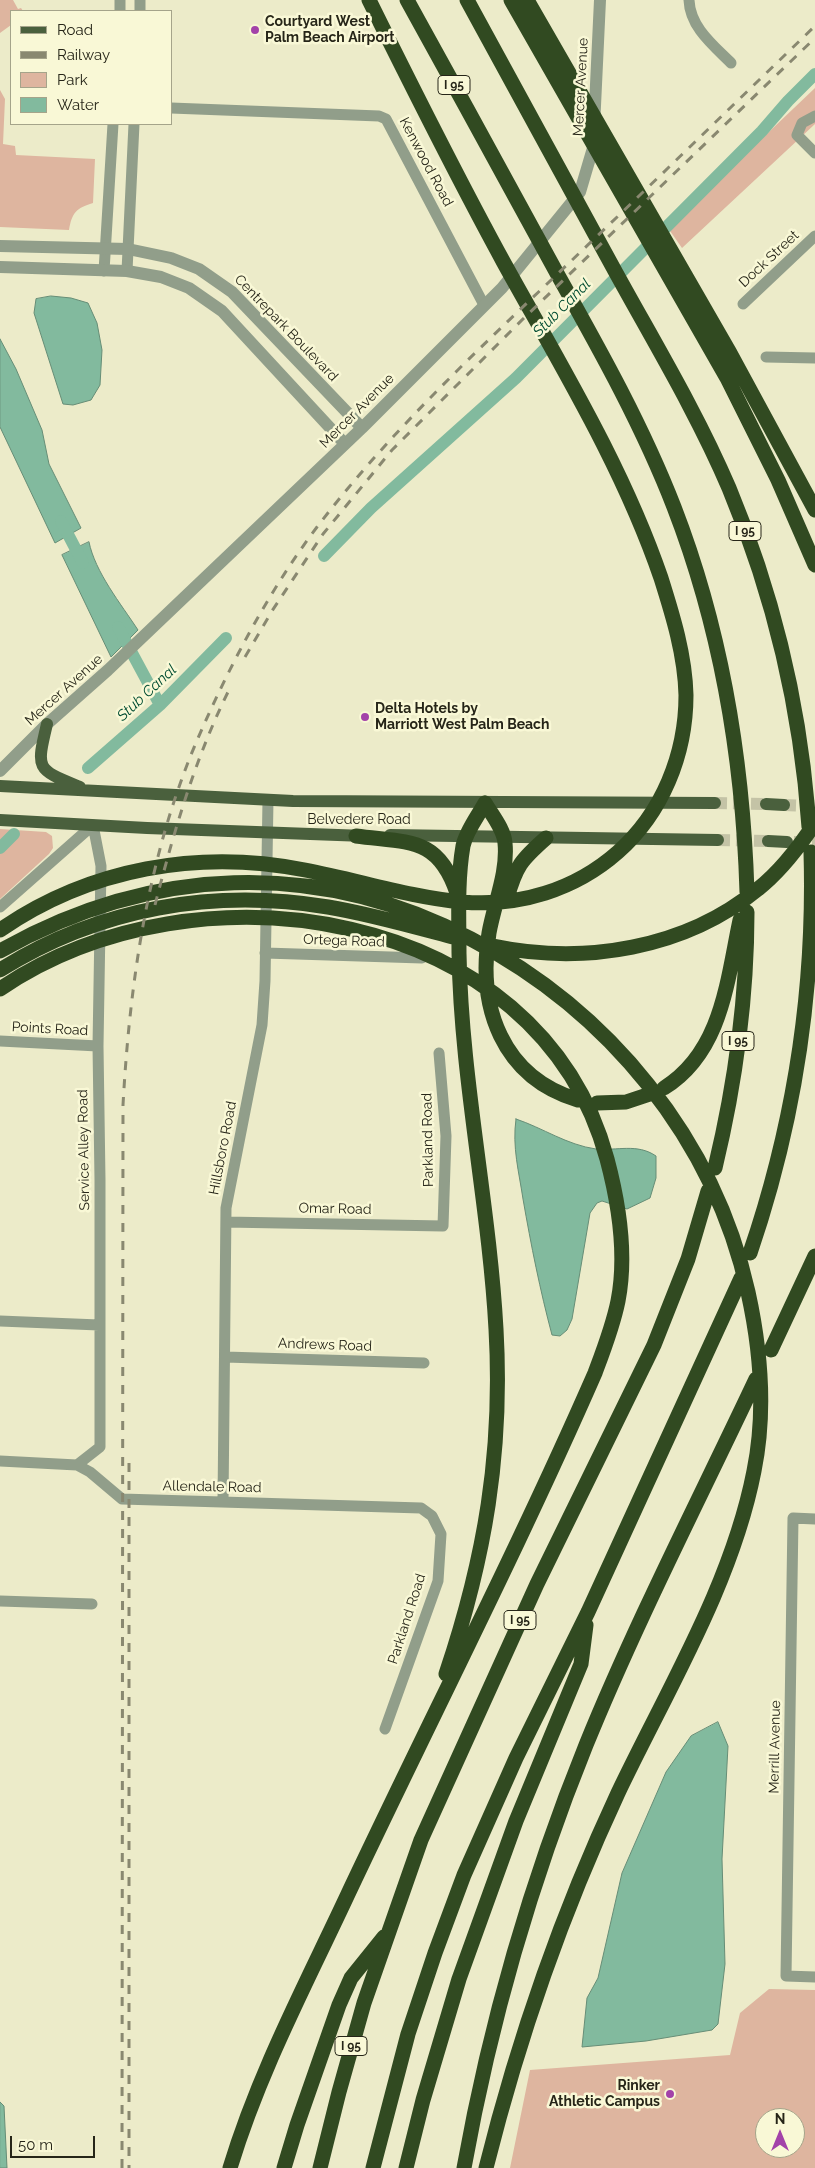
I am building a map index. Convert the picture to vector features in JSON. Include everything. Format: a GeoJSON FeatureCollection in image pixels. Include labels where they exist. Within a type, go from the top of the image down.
{"type":"FeatureCollection","features":[{"type":"Feature","properties":{"kind":"highway"},"geometry":{"type":"LineString","coordinates":[[0,930],[49,901],[98,881],[145,868],[189,862],[236,862],[280,865],[462,902],[509,902],[538,896],[570,884],[598,868],[625,845],[638,832],[656,806],[670,777],[680,745],[685,714],[685,679],[679,642],[668,599],[646,537],[606,446],[471,203],[369,0]]}},
{"type":"Feature","properties":{"kind":"highway","name":"I 95"},"geometry":{"type":"LineString","coordinates":[[407,0],[592,337],[640,429],[663,479],[686,538],[705,598],[732,720],[741,784],[747,891]]}},
{"type":"Feature","properties":{"kind":"highway","name":"I 95"},"geometry":{"type":"LineString","coordinates":[[467,0],[636,309],[728,487],[752,550],[780,643],[794,704],[812,825]]}},
{"type":"Feature","properties":{"kind":"highway"},"geometry":{"type":"LineString","coordinates":[[511,0],[561,88],[668,260],[730,353],[815,510]]}},
{"type":"Feature","properties":{"kind":"highway"},"geometry":{"type":"LineString","coordinates":[[527,0],[567,68],[668,260],[778,480],[815,565]]}},
{"type":"Feature","properties":{"kind":"highway"},"geometry":{"type":"LineString","coordinates":[[418,1746],[445,1676],[473,1585],[488,1510],[496,1434],[498,1380],[495,1320],[463,1030],[460,980],[459,899],[463,847],[466,837],[485,803]]}},
{"type":"Feature","properties":{"kind":"highway"},"geometry":{"type":"LineString","coordinates":[[485,803],[504,838],[504,866],[489,935],[486,966],[488,1001],[496,1027],[504,1044],[524,1069],[541,1083],[560,1094],[578,1100]]}},
{"type":"Feature","properties":{"kind":"highway"},"geometry":{"type":"LineString","coordinates":[[0,970],[52,941],[110,919],[172,904],[240,899],[285,901],[329,907],[524,952],[566,955],[625,949],[686,931],[746,899],[775,874],[812,825]]}},
{"type":"Feature","properties":{"kind":"highway"},"geometry":{"type":"LineString","coordinates":[[356,836],[412,843],[430,850],[440,859],[450,874],[459,899]]}},
{"type":"Feature","properties":{"kind":"highway"},"geometry":{"type":"LineString","coordinates":[[486,966],[497,936],[515,872],[526,856],[546,838]]}},
{"type":"Feature","properties":{"kind":"highway"},"geometry":{"type":"LineString","coordinates":[[750,1253],[775,1171],[796,1081],[806,1010],[810,954],[811,852]]}},
{"type":"Feature","properties":{"kind":"highway"},"geometry":{"type":"LineString","coordinates":[[0,951],[42,928],[96,906],[122,898],[169,888],[271,883],[312,886],[395,905],[420,914],[468,937],[515,964],[561,996],[623,1055],[659,1097],[695,1154],[732,1232],[756,1329],[761,1379],[758,1451],[754,1472],[733,1549],[712,1601],[608,1816],[550,1960],[517,2057],[486,2168]]}},
{"type":"Feature","properties":{"kind":"highway","name":"I 95"},"geometry":{"type":"LineString","coordinates":[[664,1088],[681,1076],[694,1062],[715,1026],[721,1009],[744,914],[744,982],[738,1043],[728,1108],[715,1168]]}},
{"type":"Feature","properties":{"kind":"highway"},"geometry":{"type":"LineString","coordinates":[[0,989],[52,960],[104,939],[149,927],[208,918],[259,916],[311,921],[362,932],[409,948],[457,970],[498,997],[534,1030],[560,1060],[583,1097],[605,1153],[615,1192],[621,1270],[618,1299],[610,1334],[595,1373],[452,1680],[418,1746],[279,2040],[248,2114],[230,2168]]}},
{"type":"Feature","properties":{"kind":"highway"},"geometry":{"type":"LineString","coordinates":[[597,1103],[626,1102],[650,1094]]}},
{"type":"Feature","properties":{"kind":"highway","name":"I 95"},"geometry":{"type":"LineString","coordinates":[[320,2168],[358,2025],[421,1840],[537,1584],[657,1338],[688,1259],[708,1191]]}},
{"type":"Feature","properties":{"kind":"highway"},"geometry":{"type":"LineString","coordinates":[[770,1350],[815,1256]]}},
{"type":"Feature","properties":{"kind":"highway"},"geometry":{"type":"LineString","coordinates":[[373,2168],[408,2034],[458,1891],[516,1758],[588,1612],[740,1278]]}},
{"type":"Feature","properties":{"kind":"highway"},"geometry":{"type":"LineString","coordinates":[[464,2168],[481,2083],[502,1995],[530,1898],[554,1829],[612,1684],[756,1379]]}},
{"type":"Feature","properties":{"kind":"highway"},"geometry":{"type":"LineString","coordinates":[[406,2168],[434,2060],[481,1915],[519,1813],[581,1664],[588,1612]]}},
{"type":"Feature","properties":{"kind":"highway"},"geometry":{"type":"LineString","coordinates":[[284,2168],[302,2108],[338,2005],[351,1978],[391,1928]]}},
{"type":"Feature","properties":{"kind":"main road"},"geometry":{"type":"LineString","coordinates":[[47,724],[40,755],[43,768],[52,776],[89,791]]}},
{"type":"Feature","properties":{"kind":"main road","name":"Belvedere Road"},"geometry":{"type":"LineString","coordinates":[[0,786],[268,800],[485,803],[715,803]]}},
{"type":"Feature","properties":{"kind":"main road"},"geometry":{"type":"LineString","coordinates":[[766,804],[784,805]]}},
{"type":"Feature","properties":{"kind":"main road","name":"Belvedere Road"},"geometry":{"type":"LineString","coordinates":[[0,820],[356,836],[412,835],[718,840]]}},
{"type":"Feature","properties":{"kind":"main road"},"geometry":{"type":"LineString","coordinates":[[768,841],[787,842]]}},
{"type":"Feature","properties":{"kind":"street","name":"Mercer Avenue"},"geometry":{"type":"LineString","coordinates":[[0,771],[47,724],[108,670],[362,428],[502,288],[580,192],[593,148],[600,0]]}},
{"type":"Feature","properties":{"kind":"street"},"geometry":{"type":"LineString","coordinates":[[688,0],[689,10],[697,27],[731,63]]}},
{"type":"Feature","properties":{"kind":"street","name":"Kenwood Road"},"geometry":{"type":"LineString","coordinates":[[172,108],[379,116],[386,119],[484,305]]}},
{"type":"Feature","properties":{"kind":"street"},"geometry":{"type":"LineString","coordinates":[[815,116],[802,122],[797,135],[815,153]]}},
{"type":"Feature","properties":{"kind":"street"},"geometry":{"type":"LineString","coordinates":[[104,271],[113,125]]}},
{"type":"Feature","properties":{"kind":"street"},"geometry":{"type":"LineString","coordinates":[[127,271],[134,125]]}},
{"type":"Feature","properties":{"kind":"street","name":"Dock Street"},"geometry":{"type":"LineString","coordinates":[[743,304],[815,236]]}},
{"type":"Feature","properties":{"kind":"street","name":"Centrepark Boulevard"},"geometry":{"type":"LineString","coordinates":[[0,246],[128,249],[180,261],[216,279],[232,292],[362,428]]}},
{"type":"Feature","properties":{"kind":"street"},"geometry":{"type":"LineString","coordinates":[[0,267],[127,271],[170,280],[206,299],[222,311],[345,444]]}},
{"type":"Feature","properties":{"kind":"street"},"geometry":{"type":"LineString","coordinates":[[766,357],[815,358]]}},
{"type":"Feature","properties":{"kind":"street","name":"Hillsboro Road"},"geometry":{"type":"LineString","coordinates":[[223,1502],[226,1222],[228,1198],[262,1025],[268,800]]}},
{"type":"Feature","properties":{"kind":"street"},"geometry":{"type":"LineString","coordinates":[[0,908],[93,825]]}},
{"type":"Feature","properties":{"kind":"street","name":"Service Alley Road"},"geometry":{"type":"LineString","coordinates":[[77,1465],[100,1447],[98,1046],[102,866],[93,825]]}},
{"type":"Feature","properties":{"kind":"street","name":"Ortega Road"},"geometry":{"type":"LineString","coordinates":[[265,954],[422,958]]}},
{"type":"Feature","properties":{"kind":"street","name":"Points Road"},"geometry":{"type":"LineString","coordinates":[[0,1041],[98,1046]]}},
{"type":"Feature","properties":{"kind":"street","name":"Parkland Road"},"geometry":{"type":"LineString","coordinates":[[439,1053],[446,1136],[443,1226]]}},
{"type":"Feature","properties":{"kind":"street","name":"Omar Road"},"geometry":{"type":"LineString","coordinates":[[226,1222],[443,1226]]}},
{"type":"Feature","properties":{"kind":"street"},"geometry":{"type":"LineString","coordinates":[[0,1321],[100,1325]]}},
{"type":"Feature","properties":{"kind":"street","name":"Andrews Road"},"geometry":{"type":"LineString","coordinates":[[225,1357],[424,1363]]}},
{"type":"Feature","properties":{"kind":"street"},"geometry":{"type":"LineString","coordinates":[[0,1461],[77,1465]]}},
{"type":"Feature","properties":{"kind":"street","name":"Allendale Road"},"geometry":{"type":"LineString","coordinates":[[77,1465],[90,1472],[122,1499],[421,1508],[432,1516]]}},
{"type":"Feature","properties":{"kind":"street","name":"Parkland Road"},"geometry":{"type":"LineString","coordinates":[[385,1729],[438,1581],[441,1534],[432,1516]]}},
{"type":"Feature","properties":{"kind":"street","name":"Merrill Avenue"},"geometry":{"type":"LineString","coordinates":[[815,1519],[793,1518],[786,1976],[815,1977]]}},
{"type":"Feature","properties":{"kind":"street"},"geometry":{"type":"LineString","coordinates":[[0,1601],[92,1604]]}},
{"type":"Feature","properties":{"kind":"green space"},"geometry":{"type":"Polygon","coordinates":[[[0,0],[13,0],[18,9],[21,8],[22,10],[10,10],[10,26],[0,33],[0,0]]]}},
{"type":"Feature","properties":{"kind":"green space"},"geometry":{"type":"Polygon","coordinates":[[[815,88],[815,124],[682,248],[668,228],[815,88]]]}},
{"type":"Feature","properties":{"kind":"green space"},"geometry":{"type":"Polygon","coordinates":[[[0,90],[5,99],[3,144],[15,146],[16,155],[95,159],[93,203],[82,207],[73,215],[69,230],[0,227],[0,90]]]}},
{"type":"Feature","properties":{"kind":"green space"},"geometry":{"type":"Polygon","coordinates":[[[0,829],[46,832],[52,836],[53,848],[49,854],[0,899],[0,829]]]}},
{"type":"Feature","properties":{"kind":"green space","name":"Rinker Athletic Campus"},"geometry":{"type":"Polygon","coordinates":[[[769,1989],[815,1990],[815,2168],[510,2168],[530,2070],[730,2055],[740,2013],[769,1989]]]}},
{"type":"Feature","properties":{"kind":"water"},"geometry":{"type":"Polygon","coordinates":[[[51,296],[71,298],[88,303],[97,323],[102,350],[100,385],[91,400],[73,405],[63,404],[34,313],[36,299],[51,296]]]}},
{"type":"Feature","properties":{"kind":"water"},"geometry":{"type":"Polygon","coordinates":[[[0,339],[16,369],[42,430],[49,464],[81,528],[55,543],[0,427],[0,339]]]}},
{"type":"Feature","properties":{"kind":"water"},"geometry":{"type":"Polygon","coordinates":[[[89,542],[103,576],[138,630],[111,657],[62,555],[89,542]]]}},
{"type":"Feature","properties":{"kind":"water"},"geometry":{"type":"Polygon","coordinates":[[[516,1119],[585,1147],[596,1149],[627,1148],[642,1150],[656,1156],[656,1178],[650,1198],[627,1209],[602,1201],[597,1203],[590,1213],[572,1319],[567,1330],[560,1336],[552,1335],[533,1250],[516,1159],[516,1119]]]}},
{"type":"Feature","properties":{"kind":"water"},"geometry":{"type":"Polygon","coordinates":[[[718,1722],[728,1746],[722,1859],[725,1964],[718,2024],[712,2030],[646,2041],[582,2047],[587,1998],[598,1978],[622,1873],[666,1772],[691,1736],[718,1722]]]}},
{"type":"Feature","properties":{"kind":"water"},"geometry":{"type":"Polygon","coordinates":[[[0,2102],[4,2106],[7,2168],[0,2168],[0,2102]]]}},
{"type":"Feature","properties":{"kind":"waterway","name":"Stub Canal"},"geometry":{"type":"LineString","coordinates":[[324,556],[371,508],[516,378],[762,131],[815,74]]}},
{"type":"Feature","properties":{"kind":"waterway"},"geometry":{"type":"LineString","coordinates":[[61,521],[83,563]]}},
{"type":"Feature","properties":{"kind":"waterway"},"geometry":{"type":"LineString","coordinates":[[118,627],[160,705]]}},
{"type":"Feature","properties":{"kind":"waterway","name":"Stub Canal"},"geometry":{"type":"LineString","coordinates":[[88,768],[160,705],[226,638]]}},
{"type":"Feature","properties":{"kind":"waterway","name":"Stub Canal"},"geometry":{"type":"LineString","coordinates":[[0,848],[14,834]]}},
{"type":"Feature","properties":{"kind":"tunnel"},"geometry":{"type":"LineString","coordinates":[[715,803],[766,804]]}},
{"type":"Feature","properties":{"kind":"tunnel"},"geometry":{"type":"LineString","coordinates":[[784,805],[815,806]]}},
{"type":"Feature","properties":{"kind":"tunnel"},"geometry":{"type":"LineString","coordinates":[[718,840],[768,841]]}},
{"type":"Feature","properties":{"kind":"tunnel"},"geometry":{"type":"LineString","coordinates":[[794,842],[815,842]]}},
{"type":"Feature","properties":{"kind":"railway"},"geometry":{"type":"LineString","coordinates":[[122,2168],[123,1105],[126,1057],[137,961],[145,914],[168,820],[202,729],[240,650],[284,574],[317,527],[346,491],[375,456],[471,357],[815,26]]}},
{"type":"Feature","properties":{"kind":"railway"},"geometry":{"type":"LineString","coordinates":[[245,657],[272,611],[323,534],[392,450],[524,318],[815,38]]}},
{"type":"Feature","properties":{"kind":"railway"},"geometry":{"type":"LineString","coordinates":[[155,905],[187,794],[207,739],[231,686]]}},
{"type":"Feature","properties":{"kind":"railway"},"geometry":{"type":"LineString","coordinates":[[129,1463],[129,2168]]}},
{"type":"Feature","properties":{"kind":"place","name":"Courtyard West Palm Beach Airport"},"geometry":{"type":"Point","coordinates":[255,30]}},
{"type":"Feature","properties":{"kind":"place","name":"Delta Hotels by Marriott West Palm Beach"},"geometry":{"type":"Point","coordinates":[365,717]}},
{"type":"Feature","properties":{"kind":"place","name":"Rinker Athletic Campus"},"geometry":{"type":"Point","coordinates":[670,2094]}}]}
